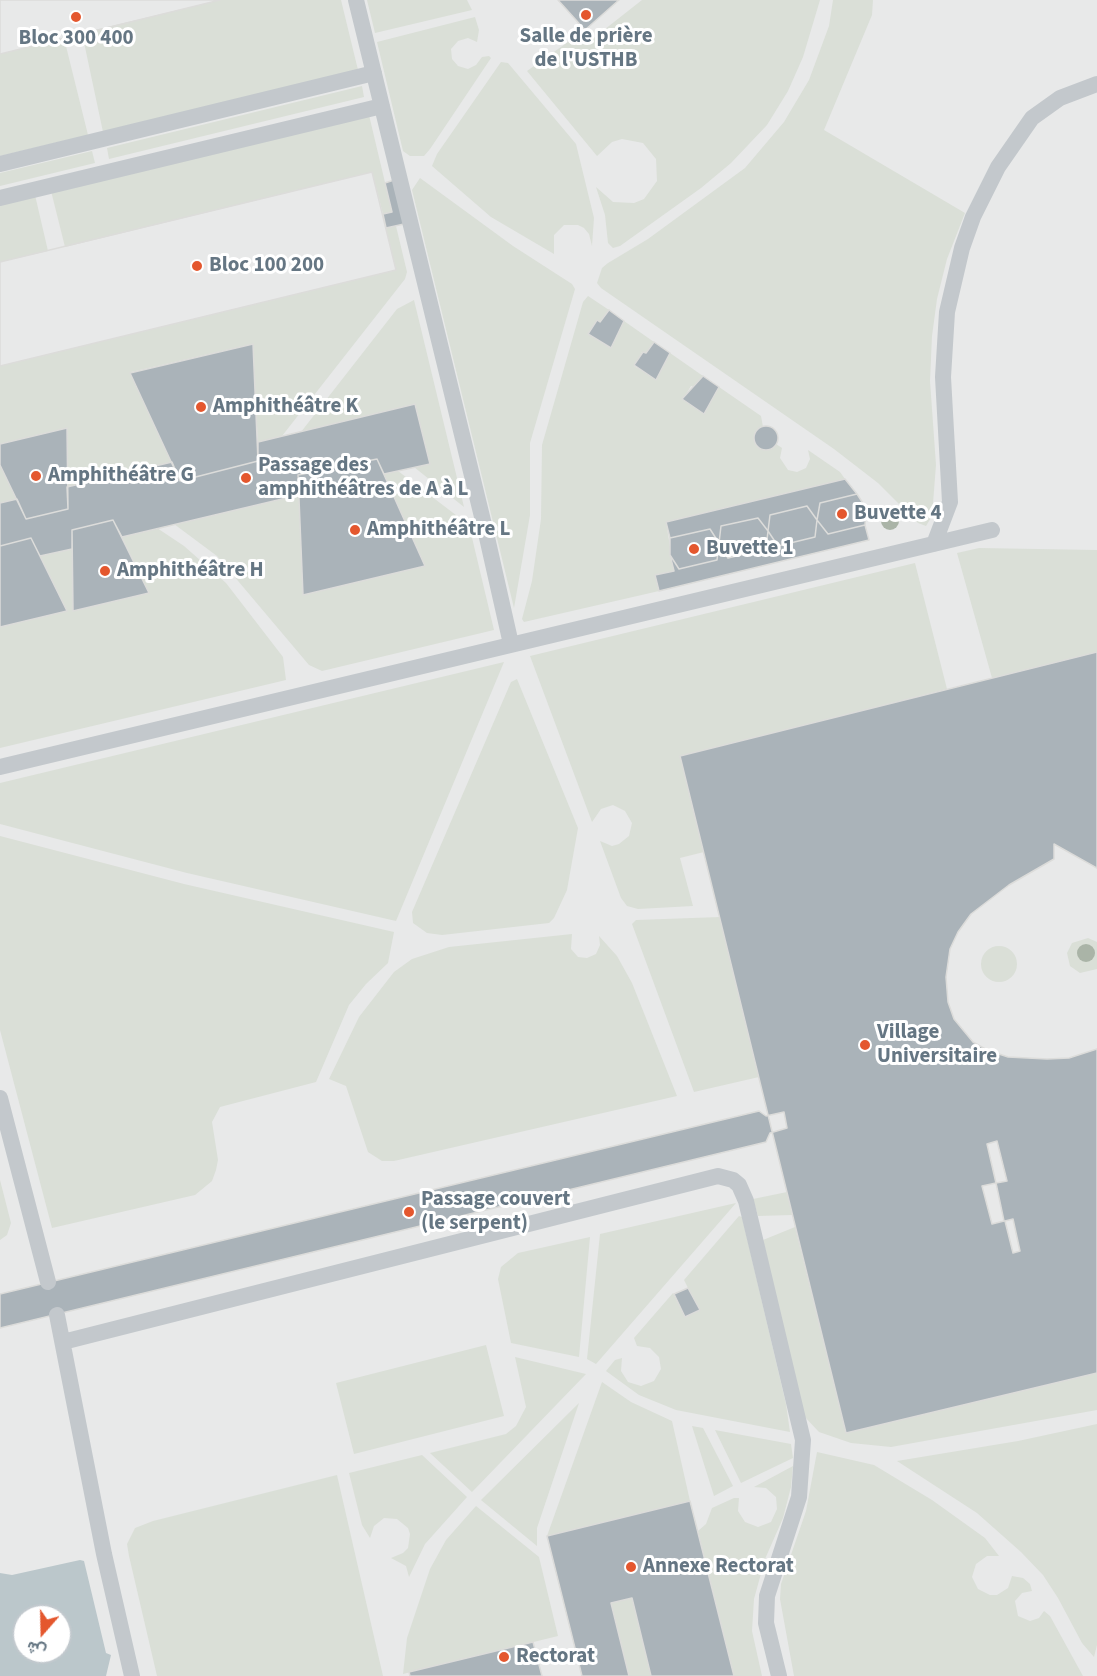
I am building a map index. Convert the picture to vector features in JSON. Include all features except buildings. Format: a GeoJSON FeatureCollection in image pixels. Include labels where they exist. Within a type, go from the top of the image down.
{"type":"FeatureCollection","features":[{"type":"Feature","properties":{"kind":"lane"},"geometry":{"type":"LineString","coordinates":[[356,0],[511,644]]}},
{"type":"Feature","properties":{"kind":"lane"},"geometry":{"type":"LineString","coordinates":[[0,164],[374,73]]}},
{"type":"Feature","properties":{"kind":"lane"},"geometry":{"type":"LineString","coordinates":[[934,544],[950,502],[943,377],[947,312],[962,248],[973,217],[998,167],[1032,118],[1060,98],[1097,84]]}},
{"type":"Feature","properties":{"kind":"lane"},"geometry":{"type":"LineString","coordinates":[[0,198],[382,106]]}},
{"type":"Feature","properties":{"kind":"lane"},"geometry":{"type":"LineString","coordinates":[[0,767],[992,530]]}},
{"type":"Feature","properties":{"kind":"lane"},"geometry":{"type":"LineString","coordinates":[[0,1098],[48,1282]]}},
{"type":"Feature","properties":{"kind":"lane"},"geometry":{"type":"LineString","coordinates":[[63,1342],[718,1176],[733,1180],[739,1185],[746,1201],[802,1440],[799,1497],[767,1596],[766,1623],[779,1676]]}},
{"type":"Feature","properties":{"kind":"lane"},"geometry":{"type":"LineString","coordinates":[[57,1315],[104,1554],[132,1676]]}},
{"type":"Feature","properties":{"kind":"shaded area"},"geometry":{"type":"Polygon","coordinates":[[[0,0],[1097,0],[1097,1676],[0,1676],[0,0]]]}},
{"type":"Feature","properties":{"kind":"shaded area"},"geometry":{"type":"Polygon","coordinates":[[[220,0],[341,0],[358,70],[103,132],[82,33],[220,0]]]}},
{"type":"Feature","properties":{"kind":"shaded area"},"geometry":{"type":"Polygon","coordinates":[[[367,0],[467,0],[472,10],[375,33],[367,0]]]}},
{"type":"Feature","properties":{"kind":"shaded area"},"geometry":{"type":"Polygon","coordinates":[[[642,0],[820,0],[803,57],[788,91],[767,125],[731,163],[701,188],[620,246],[613,248],[608,243],[605,215],[596,187],[613,202],[634,203],[644,199],[657,181],[656,159],[643,143],[622,139],[612,142],[597,156],[527,71],[575,37],[595,37],[642,0]]]}},
{"type":"Feature","properties":{"kind":"shaded area"},"geometry":{"type":"Polygon","coordinates":[[[833,0],[873,0],[872,15],[824,130],[965,213],[947,259],[937,299],[932,336],[930,381],[936,465],[932,516],[926,526],[918,523],[878,483],[834,449],[601,288],[597,283],[602,268],[608,263],[648,239],[745,168],[784,122],[809,80],[829,26],[833,0]]]}},
{"type":"Feature","properties":{"kind":"shaded area"},"geometry":{"type":"Polygon","coordinates":[[[475,17],[479,30],[477,42],[468,38],[458,41],[451,49],[452,59],[458,66],[468,69],[476,65],[482,57],[491,58],[430,149],[424,156],[410,156],[403,151],[377,42],[475,17]]]}},
{"type":"Feature","properties":{"kind":"shaded area"},"geometry":{"type":"Polygon","coordinates":[[[64,38],[88,135],[0,156],[0,54],[64,38]]]}},
{"type":"Feature","properties":{"kind":"shaded area"},"geometry":{"type":"Polygon","coordinates":[[[501,62],[508,63],[576,144],[594,218],[592,246],[589,234],[584,228],[578,225],[564,225],[554,235],[554,254],[491,217],[432,166],[437,154],[501,62]]]}},
{"type":"Feature","properties":{"kind":"shaded area"},"geometry":{"type":"Polygon","coordinates":[[[362,86],[364,97],[109,159],[107,148],[362,86]]]}},
{"type":"Feature","properties":{"kind":"shaded area"},"geometry":{"type":"Polygon","coordinates":[[[369,115],[392,212],[383,214],[372,172],[65,247],[51,191],[369,115]]]}},
{"type":"Feature","properties":{"kind":"shaded area"},"geometry":{"type":"Polygon","coordinates":[[[92,151],[95,163],[0,186],[0,173],[92,151]]]}},
{"type":"Feature","properties":{"kind":"shaded area"},"geometry":{"type":"Polygon","coordinates":[[[420,178],[513,246],[572,284],[575,289],[530,443],[530,515],[514,608],[412,190],[420,178]]]}},
{"type":"Feature","properties":{"kind":"shaded area"},"geometry":{"type":"Polygon","coordinates":[[[35,195],[48,251],[0,262],[0,204],[35,195]]]}},
{"type":"Feature","properties":{"kind":"shaded area"},"geometry":{"type":"Polygon","coordinates":[[[396,226],[407,272],[405,279],[282,436],[258,442],[252,344],[131,372],[172,462],[67,487],[66,428],[0,444],[0,366],[396,270],[386,228],[396,226]]]}},
{"type":"Feature","properties":{"kind":"shaded area"},"geometry":{"type":"Polygon","coordinates":[[[588,296],[609,310],[600,322],[597,320],[588,334],[611,348],[624,321],[654,342],[646,353],[642,352],[634,366],[656,379],[670,353],[703,376],[695,387],[691,386],[683,399],[704,414],[719,387],[761,416],[763,427],[756,431],[755,442],[763,449],[771,449],[776,444],[782,448],[780,458],[788,470],[797,472],[806,468],[810,459],[808,450],[840,472],[845,479],[666,522],[674,571],[655,575],[659,591],[524,622],[522,619],[532,581],[541,519],[542,445],[583,302],[588,296]]]}},
{"type":"Feature","properties":{"kind":"shaded area"},"geometry":{"type":"Polygon","coordinates":[[[414,300],[464,507],[414,467],[301,432],[397,309],[414,300]]]}},
{"type":"Feature","properties":{"kind":"shaded area"},"geometry":{"type":"Polygon","coordinates":[[[0,465],[17,499],[0,503],[0,465]]]}},
{"type":"Feature","properties":{"kind":"shaded area"},"geometry":{"type":"Polygon","coordinates":[[[398,471],[469,525],[494,630],[322,671],[309,665],[217,556],[174,524],[299,495],[303,594],[425,566],[384,474],[398,471]]]}},
{"type":"Feature","properties":{"kind":"shaded area"},"geometry":{"type":"Polygon","coordinates":[[[157,528],[184,546],[226,583],[283,657],[286,680],[0,748],[0,627],[67,611],[40,556],[72,549],[73,610],[149,593],[122,537],[157,528]]]}},
{"type":"Feature","properties":{"kind":"shaded area"},"geometry":{"type":"Polygon","coordinates":[[[979,548],[1097,550],[1097,652],[992,678],[957,553],[979,548]]]}},
{"type":"Feature","properties":{"kind":"shaded area"},"geometry":{"type":"Polygon","coordinates":[[[915,563],[947,689],[680,756],[704,852],[680,858],[693,906],[638,909],[627,906],[621,898],[600,841],[612,846],[619,844],[629,836],[632,823],[625,811],[613,805],[601,809],[592,822],[530,656],[915,563]]]}},
{"type":"Feature","properties":{"kind":"shaded area"},"geometry":{"type":"Polygon","coordinates":[[[504,662],[396,921],[187,873],[0,824],[0,783],[504,662]]]}},
{"type":"Feature","properties":{"kind":"shaded area"},"geometry":{"type":"Polygon","coordinates":[[[517,679],[578,828],[567,890],[554,918],[549,923],[442,935],[427,933],[413,923],[412,912],[511,682],[517,679]]]}},
{"type":"Feature","properties":{"kind":"shaded area"},"geometry":{"type":"Polygon","coordinates":[[[0,836],[184,884],[394,932],[388,963],[366,984],[349,1005],[316,1082],[220,1107],[212,1122],[218,1160],[216,1170],[212,1181],[195,1195],[52,1228],[0,1030],[0,836]]]}},
{"type":"Feature","properties":{"kind":"shaded area"},"geometry":{"type":"Polygon","coordinates":[[[720,917],[759,1077],[694,1092],[632,924],[636,920],[720,917]]]}},
{"type":"Feature","properties":{"kind":"shaded area"},"geometry":{"type":"Polygon","coordinates":[[[572,934],[571,949],[578,957],[587,958],[596,954],[600,945],[599,936],[617,956],[632,983],[677,1096],[394,1161],[382,1161],[368,1152],[346,1086],[329,1079],[359,1017],[394,972],[412,959],[449,947],[572,934]]]}},
{"type":"Feature","properties":{"kind":"shaded area"},"geometry":{"type":"Polygon","coordinates":[[[1088,938],[1097,942],[1097,969],[1080,973],[1070,966],[1067,953],[1072,943],[1088,938]]]}},
{"type":"Feature","properties":{"kind":"shaded area"},"geometry":{"type":"Polygon","coordinates":[[[999,946],[1012,951],[1017,964],[1012,977],[999,982],[986,977],[981,964],[986,951],[999,946]]]}},
{"type":"Feature","properties":{"kind":"shaded area"},"geometry":{"type":"Polygon","coordinates":[[[0,1180],[11,1223],[7,1235],[0,1240],[0,1180]]]}},
{"type":"Feature","properties":{"kind":"shaded area"},"geometry":{"type":"Polygon","coordinates":[[[787,1192],[792,1215],[758,1216],[753,1199],[787,1192]]]}},
{"type":"Feature","properties":{"kind":"shaded area"},"geometry":{"type":"Polygon","coordinates":[[[736,1203],[596,1364],[587,1359],[600,1234],[736,1203]]]}},
{"type":"Feature","properties":{"kind":"shaded area"},"geometry":{"type":"Polygon","coordinates":[[[739,1216],[742,1217],[786,1404],[790,1432],[676,1410],[639,1395],[606,1371],[615,1360],[622,1358],[621,1371],[628,1382],[641,1386],[654,1381],[661,1369],[659,1357],[650,1348],[637,1346],[634,1338],[673,1293],[685,1317],[699,1310],[684,1280],[739,1216]]]}},
{"type":"Feature","properties":{"kind":"shaded area"},"geometry":{"type":"Polygon","coordinates":[[[795,1227],[846,1433],[1097,1373],[1097,1410],[891,1447],[851,1443],[819,1432],[804,1416],[763,1240],[795,1227]]]}},
{"type":"Feature","properties":{"kind":"shaded area"},"geometry":{"type":"Polygon","coordinates":[[[590,1237],[579,1357],[511,1343],[498,1279],[501,1267],[518,1253],[590,1237]]]}},
{"type":"Feature","properties":{"kind":"shaded area"},"geometry":{"type":"Polygon","coordinates":[[[486,1345],[504,1416],[354,1454],[336,1383],[486,1345]]]}},
{"type":"Feature","properties":{"kind":"shaded area"},"geometry":{"type":"Polygon","coordinates":[[[515,1357],[586,1374],[472,1492],[430,1453],[506,1434],[516,1426],[526,1407],[515,1357]]]}},
{"type":"Feature","properties":{"kind":"shaded area"},"geometry":{"type":"Polygon","coordinates":[[[602,1382],[631,1402],[672,1421],[690,1501],[547,1536],[602,1382]]]}},
{"type":"Feature","properties":{"kind":"shaded area"},"geometry":{"type":"Polygon","coordinates":[[[579,1403],[537,1528],[537,1546],[481,1500],[579,1403]]]}},
{"type":"Feature","properties":{"kind":"shaded area"},"geometry":{"type":"Polygon","coordinates":[[[1097,1424],[1097,1645],[1094,1657],[1082,1643],[1043,1575],[1021,1552],[977,1513],[897,1461],[1018,1441],[1097,1424]]]}},
{"type":"Feature","properties":{"kind":"shaded area"},"geometry":{"type":"Polygon","coordinates":[[[692,1426],[703,1428],[733,1486],[714,1496],[692,1426]]]}},
{"type":"Feature","properties":{"kind":"shaded area"},"geometry":{"type":"Polygon","coordinates":[[[715,1430],[791,1444],[793,1458],[741,1483],[715,1430]]]}},
{"type":"Feature","properties":{"kind":"shaded area"},"geometry":{"type":"Polygon","coordinates":[[[817,1452],[874,1465],[932,1500],[985,1538],[999,1556],[987,1556],[976,1564],[972,1577],[978,1589],[990,1595],[997,1595],[1008,1588],[1012,1576],[1023,1578],[1030,1584],[1032,1591],[1022,1593],[1015,1601],[1018,1616],[1030,1621],[1039,1618],[1044,1611],[1050,1616],[1083,1676],[794,1676],[780,1599],[781,1584],[806,1511],[817,1452]]]}},
{"type":"Feature","properties":{"kind":"shaded area"},"geometry":{"type":"Polygon","coordinates":[[[422,1455],[467,1497],[425,1544],[409,1577],[406,1566],[391,1558],[408,1548],[410,1534],[408,1528],[397,1519],[384,1518],[374,1526],[370,1538],[362,1525],[349,1473],[422,1455]]]}},
{"type":"Feature","properties":{"kind":"shaded area"},"geometry":{"type":"Polygon","coordinates":[[[793,1466],[791,1487],[783,1518],[765,1559],[754,1599],[752,1631],[762,1676],[734,1676],[698,1531],[706,1524],[712,1508],[734,1498],[739,1498],[738,1511],[745,1522],[758,1527],[771,1522],[777,1509],[776,1497],[766,1488],[754,1487],[793,1466]]]}},
{"type":"Feature","properties":{"kind":"shaded area"},"geometry":{"type":"Polygon","coordinates":[[[337,1475],[383,1676],[157,1676],[127,1544],[135,1528],[153,1521],[337,1475]]]}},
{"type":"Feature","properties":{"kind":"shaded area"},"geometry":{"type":"Polygon","coordinates":[[[476,1506],[539,1557],[558,1636],[403,1674],[407,1638],[430,1569],[446,1540],[476,1506]]]}},
{"type":"Feature","properties":{"kind":"shaded area"},"geometry":{"type":"Polygon","coordinates":[[[84,1561],[106,1653],[111,1655],[106,1676],[0,1676],[0,1573],[12,1575],[84,1561]]]}},
{"type":"Feature","properties":{"kind":"shaded area"},"geometry":{"type":"Polygon","coordinates":[[[632,1598],[651,1676],[629,1676],[611,1603],[632,1598]]]}},
{"type":"Feature","properties":{"kind":"place","name":"Salle de prière de l'USTHB"},"geometry":{"type":"Point","coordinates":[586,15]}},
{"type":"Feature","properties":{"kind":"place","name":"Bloc 300 400"},"geometry":{"type":"Point","coordinates":[76,17]}},
{"type":"Feature","properties":{"kind":"place","name":"Bloc 100 200"},"geometry":{"type":"Point","coordinates":[197,266]}},
{"type":"Feature","properties":{"kind":"place","name":"Amphithéâtre K"},"geometry":{"type":"Point","coordinates":[201,407]}},
{"type":"Feature","properties":{"kind":"place","name":"Amphithéâtre G"},"geometry":{"type":"Point","coordinates":[36,476]}},
{"type":"Feature","properties":{"kind":"place","name":"Passage des amphithéâtres de A à L"},"geometry":{"type":"Point","coordinates":[246,478]}},
{"type":"Feature","properties":{"kind":"place","name":"Buvette 4"},"geometry":{"type":"Point","coordinates":[842,514]}},
{"type":"Feature","properties":{"kind":"place","name":"Amphithéâtre L"},"geometry":{"type":"Point","coordinates":[355,530]}},
{"type":"Feature","properties":{"kind":"place","name":"Buvette 1"},"geometry":{"type":"Point","coordinates":[694,549]}},
{"type":"Feature","properties":{"kind":"place","name":"Amphithéâtre H"},"geometry":{"type":"Point","coordinates":[105,571]}},
{"type":"Feature","properties":{"kind":"place","name":"Village Universitaire"},"geometry":{"type":"Point","coordinates":[865,1045]}},
{"type":"Feature","properties":{"kind":"place","name":"Passage couvert (le serpent)"},"geometry":{"type":"Point","coordinates":[409,1212]}},
{"type":"Feature","properties":{"kind":"place","name":"Annexe Rectorat"},"geometry":{"type":"Point","coordinates":[631,1567]}},
{"type":"Feature","properties":{"kind":"place","name":"Rectorat"},"geometry":{"type":"Point","coordinates":[504,1657]}}]}
